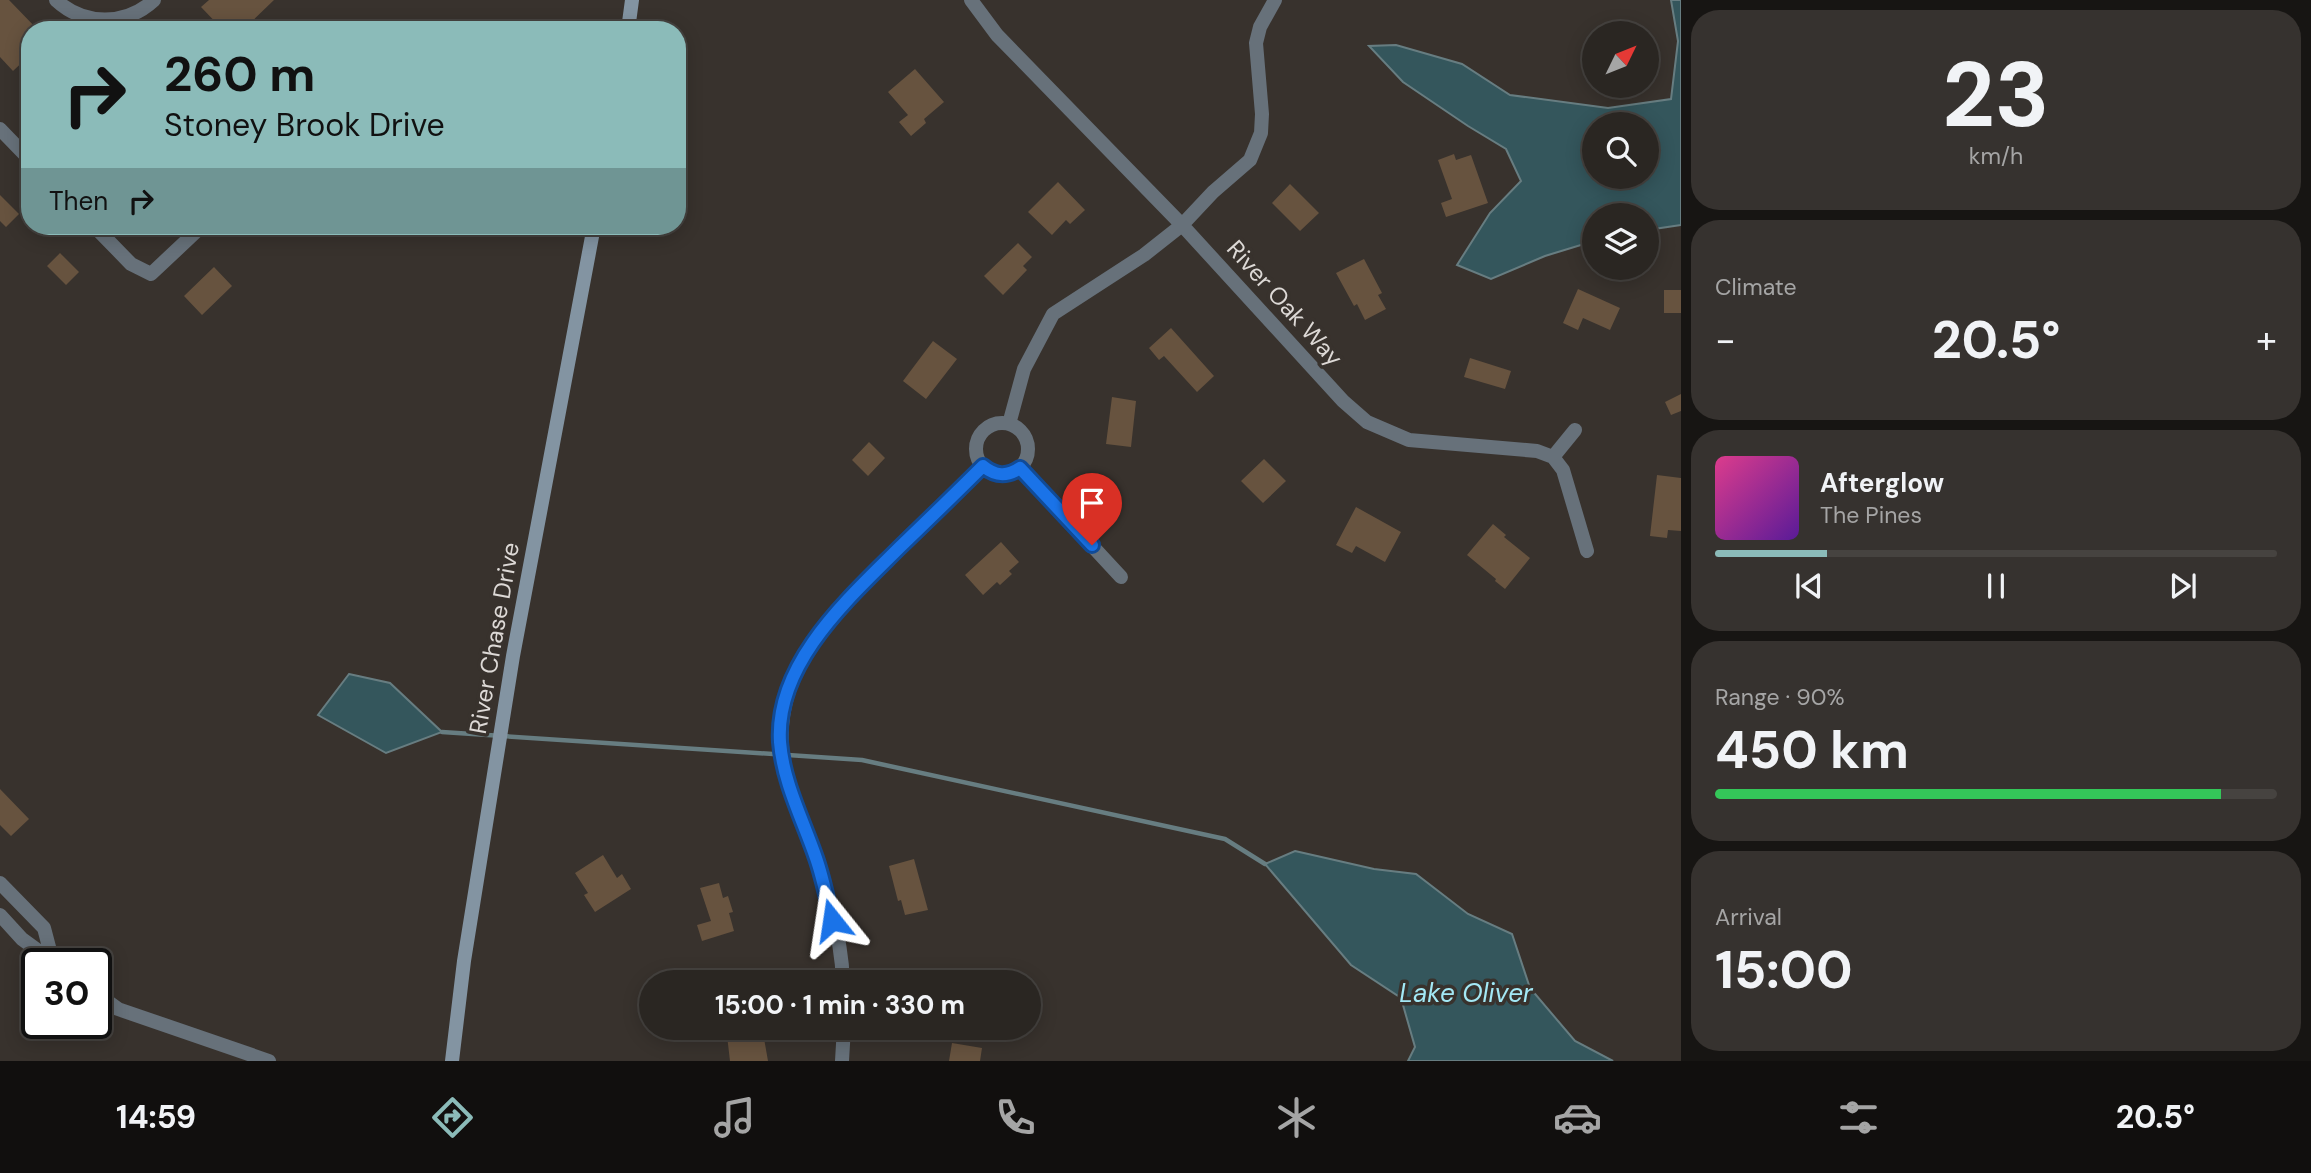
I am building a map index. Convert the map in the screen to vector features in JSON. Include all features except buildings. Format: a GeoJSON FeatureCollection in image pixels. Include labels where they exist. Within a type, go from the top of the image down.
{"type":"FeatureCollection","features":[{"type":"Feature","properties":{"kind":"street"},"geometry":{"type":"LineString","coordinates":[[56,0],[78,14],[100,20],[130,16],[154,0]]}},
{"type":"Feature","properties":{"kind":"street"},"geometry":{"type":"LineString","coordinates":[[629,21],[632,0]]}},
{"type":"Feature","properties":{"kind":"street","name":"River Oak Way"},"geometry":{"type":"LineString","coordinates":[[971,0],[997,35],[1182,225],[1343,401],[1367,422],[1409,440],[1537,451],[1553,457]]}},
{"type":"Feature","properties":{"kind":"street"},"geometry":{"type":"LineString","coordinates":[[1009,424],[1024,369],[1053,314],[1144,255],[1182,225],[1213,192],[1250,160],[1261,133],[1262,114],[1256,43],[1264,19],[1275,0]]}},
{"type":"Feature","properties":{"kind":"street"},"geometry":{"type":"LineString","coordinates":[[0,129],[21,151]]}},
{"type":"Feature","properties":{"kind":"street"},"geometry":{"type":"LineString","coordinates":[[103,235],[131,264],[151,274],[192,235]]}},
{"type":"Feature","properties":{"kind":"street","name":"River Chase Drive"},"geometry":{"type":"LineString","coordinates":[[452,1061],[464,961],[511,669],[592,235]]}},
{"type":"Feature","properties":{"kind":"street"},"geometry":{"type":"LineString","coordinates":[[993,424],[1009,424],[1022,432],[1028,455],[1020,468],[1005,475],[997,475],[983,466],[976,451],[980,435],[993,424]]}},
{"type":"Feature","properties":{"kind":"street"},"geometry":{"type":"LineString","coordinates":[[1575,430],[1553,457],[1563,470],[1587,551]]}},
{"type":"Feature","properties":{"kind":"street"},"geometry":{"type":"LineString","coordinates":[[843,970],[842,955],[817,861],[788,781],[780,741],[784,709],[793,678],[805,653],[823,628],[860,586],[983,466]]}},
{"type":"Feature","properties":{"kind":"street"},"geometry":{"type":"LineString","coordinates":[[1020,468],[1121,577]]}},
{"type":"Feature","properties":{"kind":"street"},"geometry":{"type":"LineString","coordinates":[[0,883],[44,928],[50,948]]}},
{"type":"Feature","properties":{"kind":"street"},"geometry":{"type":"LineString","coordinates":[[0,915],[34,948]]}},
{"type":"Feature","properties":{"kind":"street"},"geometry":{"type":"LineString","coordinates":[[112,1005],[269,1061]]}},
{"type":"Feature","properties":{"kind":"street"},"geometry":{"type":"LineString","coordinates":[[842,1061],[843,1040]]}},
{"type":"Feature","properties":{"kind":"water"},"geometry":{"type":"Polygon","coordinates":[[[1671,0],[1681,0],[1681,225],[1659,228],[1659,203],[1582,203],[1582,245],[1545,256],[1491,279],[1457,265],[1490,213],[1521,181],[1506,149],[1403,82],[1369,46],[1396,45],[1462,64],[1510,95],[1608,108],[1671,99],[1678,41],[1671,0]]]}},
{"type":"Feature","properties":{"kind":"water"},"geometry":{"type":"Polygon","coordinates":[[[349,674],[390,683],[442,732],[386,753],[318,715],[349,674]]]}},
{"type":"Feature","properties":{"kind":"water","name":"Lake Oliver"},"geometry":{"type":"Polygon","coordinates":[[[1295,851],[1374,869],[1416,874],[1468,914],[1512,934],[1530,988],[1575,1041],[1613,1061],[1408,1061],[1415,1047],[1401,998],[1351,965],[1265,864],[1295,851]]]}},
{"type":"Feature","properties":{"kind":"waterway"},"geometry":{"type":"LineString","coordinates":[[442,732],[862,760],[1225,839],[1265,864]]}},
{"type":"Feature","properties":{"kind":"route"},"geometry":{"type":"LineString","coordinates":[[832,920],[817,861],[788,781],[780,741],[788,694],[805,653],[860,586],[983,466],[997,475],[1013,473],[1020,468],[1092,545]]}}]}
